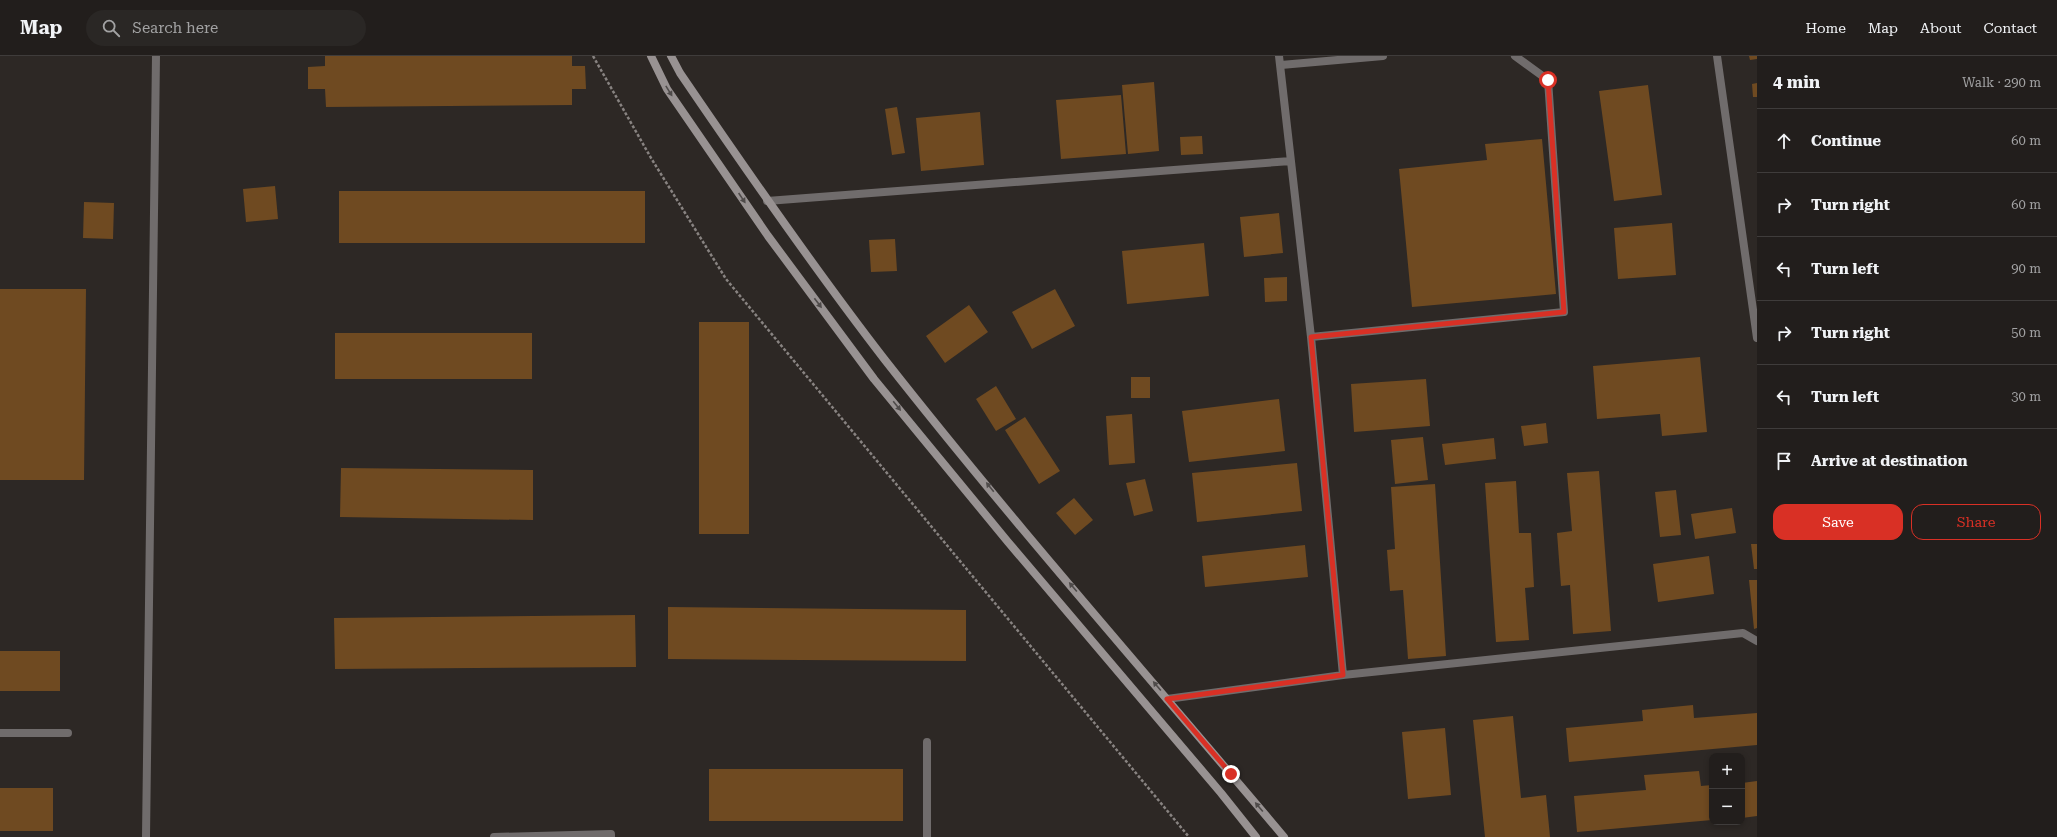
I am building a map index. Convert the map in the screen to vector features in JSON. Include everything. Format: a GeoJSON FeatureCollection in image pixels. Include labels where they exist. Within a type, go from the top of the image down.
{"type":"FeatureCollection","features":[{"type":"Feature","properties":{"kind":"main road"},"geometry":{"type":"LineString","coordinates":[[651,56],[667,89],[768,236],[874,378],[1014,548],[1221,793],[1256,837]]}},
{"type":"Feature","properties":{"kind":"main road"},"geometry":{"type":"LineString","coordinates":[[671,56],[680,73],[767,201],[890,365],[1013,516],[1284,837]]}},
{"type":"Feature","properties":{"kind":"street"},"geometry":{"type":"LineString","coordinates":[[146,837],[156,56]]}},
{"type":"Feature","properties":{"kind":"street"},"geometry":{"type":"LineString","coordinates":[[1279,56],[1311,337],[1343,675]]}},
{"type":"Feature","properties":{"kind":"street"},"geometry":{"type":"LineString","coordinates":[[1281,65],[1383,56]]}},
{"type":"Feature","properties":{"kind":"street"},"geometry":{"type":"LineString","coordinates":[[1311,337],[1564,312],[1548,80],[1515,56]]}},
{"type":"Feature","properties":{"kind":"street"},"geometry":{"type":"LineString","coordinates":[[1717,56],[1757,338]]}},
{"type":"Feature","properties":{"kind":"street"},"geometry":{"type":"LineString","coordinates":[[767,201],[1291,161]]}},
{"type":"Feature","properties":{"kind":"street"},"geometry":{"type":"LineString","coordinates":[[1167,699],[1343,675],[1743,633],[1757,641]]}},
{"type":"Feature","properties":{"kind":"street"},"geometry":{"type":"LineString","coordinates":[[0,733],[68,733]]}},
{"type":"Feature","properties":{"kind":"street"},"geometry":{"type":"LineString","coordinates":[[927,742],[927,837]]}},
{"type":"Feature","properties":{"kind":"street"},"geometry":{"type":"LineString","coordinates":[[494,837],[611,834],[611,837]]}},
{"type":"Feature","properties":{"kind":"path"},"geometry":{"type":"LineString","coordinates":[[593,56],[651,158],[726,279],[1189,837]]}},
{"type":"Feature","properties":{"kind":"building"},"geometry":{"type":"Polygon","coordinates":[[[325,56],[572,56],[572,66],[585,66],[586,89],[572,89],[572,105],[326,107],[325,89],[308,89],[308,67],[325,66],[325,56]]]}},
{"type":"Feature","properties":{"kind":"building"},"geometry":{"type":"Polygon","coordinates":[[[1749,56],[1757,56],[1757,59],[1750,60],[1749,56]]]}},
{"type":"Feature","properties":{"kind":"building"},"geometry":{"type":"Polygon","coordinates":[[[1154,82],[1159,151],[1128,154],[1122,85],[1154,82]]]}},
{"type":"Feature","properties":{"kind":"building"},"geometry":{"type":"Polygon","coordinates":[[[1757,83],[1757,97],[1753,97],[1752,84],[1757,83]]]}},
{"type":"Feature","properties":{"kind":"building"},"geometry":{"type":"Polygon","coordinates":[[[1648,85],[1662,195],[1614,201],[1599,91],[1648,85]]]}},
{"type":"Feature","properties":{"kind":"building"},"geometry":{"type":"Polygon","coordinates":[[[1121,95],[1126,154],[1061,159],[1056,100],[1121,95]]]}},
{"type":"Feature","properties":{"kind":"building"},"geometry":{"type":"Polygon","coordinates":[[[897,107],[905,153],[892,155],[885,109],[897,107]]]}},
{"type":"Feature","properties":{"kind":"building"},"geometry":{"type":"Polygon","coordinates":[[[980,112],[984,165],[921,171],[916,118],[980,112]]]}},
{"type":"Feature","properties":{"kind":"building"},"geometry":{"type":"Polygon","coordinates":[[[1202,136],[1203,154],[1181,155],[1180,137],[1202,136]]]}},
{"type":"Feature","properties":{"kind":"building"},"geometry":{"type":"Polygon","coordinates":[[[1542,139],[1556,294],[1412,307],[1399,169],[1487,160],[1485,144],[1542,139]]]}},
{"type":"Feature","properties":{"kind":"building"},"geometry":{"type":"Polygon","coordinates":[[[275,186],[278,219],[246,222],[243,189],[275,186]]]}},
{"type":"Feature","properties":{"kind":"building"},"geometry":{"type":"Polygon","coordinates":[[[339,191],[645,191],[645,243],[339,243],[339,191]]]}},
{"type":"Feature","properties":{"kind":"building"},"geometry":{"type":"Polygon","coordinates":[[[84,202],[114,203],[113,239],[83,238],[84,202]]]}},
{"type":"Feature","properties":{"kind":"building"},"geometry":{"type":"Polygon","coordinates":[[[1279,213],[1283,253],[1244,257],[1240,217],[1279,213]]]}},
{"type":"Feature","properties":{"kind":"building"},"geometry":{"type":"Polygon","coordinates":[[[1672,223],[1676,275],[1618,279],[1614,228],[1672,223]]]}},
{"type":"Feature","properties":{"kind":"building"},"geometry":{"type":"Polygon","coordinates":[[[895,239],[897,271],[871,272],[869,240],[895,239]]]}},
{"type":"Feature","properties":{"kind":"building"},"geometry":{"type":"Polygon","coordinates":[[[1204,243],[1209,296],[1127,304],[1122,251],[1204,243]]]}},
{"type":"Feature","properties":{"kind":"building"},"geometry":{"type":"Polygon","coordinates":[[[1287,277],[1287,301],[1265,302],[1264,278],[1287,277]]]}},
{"type":"Feature","properties":{"kind":"building"},"geometry":{"type":"Polygon","coordinates":[[[0,289],[86,289],[84,480],[0,480],[0,289]]]}},
{"type":"Feature","properties":{"kind":"building"},"geometry":{"type":"Polygon","coordinates":[[[1055,289],[1075,326],[1032,349],[1012,312],[1055,289]]]}},
{"type":"Feature","properties":{"kind":"building"},"geometry":{"type":"Polygon","coordinates":[[[969,305],[988,332],[945,363],[926,336],[969,305]]]}},
{"type":"Feature","properties":{"kind":"building"},"geometry":{"type":"Polygon","coordinates":[[[699,322],[749,322],[749,534],[699,534],[699,322]]]}},
{"type":"Feature","properties":{"kind":"building"},"geometry":{"type":"Polygon","coordinates":[[[335,333],[532,333],[532,379],[335,379],[335,333]]]}},
{"type":"Feature","properties":{"kind":"building"},"geometry":{"type":"Polygon","coordinates":[[[1700,357],[1707,432],[1662,436],[1660,414],[1597,419],[1593,366],[1700,357]]]}},
{"type":"Feature","properties":{"kind":"building"},"geometry":{"type":"Polygon","coordinates":[[[1131,377],[1150,377],[1150,398],[1131,398],[1131,377]]]}},
{"type":"Feature","properties":{"kind":"building"},"geometry":{"type":"Polygon","coordinates":[[[1426,379],[1430,426],[1354,432],[1351,384],[1426,379]]]}},
{"type":"Feature","properties":{"kind":"building"},"geometry":{"type":"Polygon","coordinates":[[[996,386],[1016,419],[996,431],[976,399],[996,386]]]}},
{"type":"Feature","properties":{"kind":"building"},"geometry":{"type":"Polygon","coordinates":[[[1279,399],[1285,451],[1189,462],[1182,411],[1279,399]]]}},
{"type":"Feature","properties":{"kind":"building"},"geometry":{"type":"Polygon","coordinates":[[[1132,414],[1135,463],[1109,465],[1106,416],[1132,414]]]}},
{"type":"Feature","properties":{"kind":"building"},"geometry":{"type":"Polygon","coordinates":[[[1025,417],[1060,471],[1039,484],[1005,430],[1025,417]]]}},
{"type":"Feature","properties":{"kind":"building"},"geometry":{"type":"Polygon","coordinates":[[[1546,423],[1548,443],[1524,446],[1521,426],[1546,423]]]}},
{"type":"Feature","properties":{"kind":"building"},"geometry":{"type":"Polygon","coordinates":[[[1423,437],[1428,480],[1395,484],[1391,440],[1423,437]]]}},
{"type":"Feature","properties":{"kind":"building"},"geometry":{"type":"Polygon","coordinates":[[[1494,438],[1496,459],[1445,465],[1442,444],[1494,438]]]}},
{"type":"Feature","properties":{"kind":"building"},"geometry":{"type":"Polygon","coordinates":[[[1297,463],[1302,511],[1197,522],[1192,473],[1297,463]]]}},
{"type":"Feature","properties":{"kind":"building"},"geometry":{"type":"Polygon","coordinates":[[[341,468],[533,470],[533,520],[340,517],[341,468]]]}},
{"type":"Feature","properties":{"kind":"building"},"geometry":{"type":"Polygon","coordinates":[[[1599,471],[1611,631],[1573,634],[1570,585],[1561,586],[1557,533],[1572,531],[1567,473],[1599,471]]]}},
{"type":"Feature","properties":{"kind":"building"},"geometry":{"type":"Polygon","coordinates":[[[1145,479],[1153,511],[1134,516],[1126,483],[1145,479]]]}},
{"type":"Feature","properties":{"kind":"building"},"geometry":{"type":"Polygon","coordinates":[[[1516,481],[1519,533],[1531,533],[1534,587],[1525,588],[1529,640],[1496,642],[1485,483],[1516,481]]]}},
{"type":"Feature","properties":{"kind":"building"},"geometry":{"type":"Polygon","coordinates":[[[1435,484],[1446,656],[1408,659],[1403,590],[1390,591],[1387,550],[1395,549],[1391,487],[1435,484]]]}},
{"type":"Feature","properties":{"kind":"building"},"geometry":{"type":"Polygon","coordinates":[[[1676,490],[1681,535],[1660,537],[1655,492],[1676,490]]]}},
{"type":"Feature","properties":{"kind":"building"},"geometry":{"type":"Polygon","coordinates":[[[1074,498],[1093,520],[1075,535],[1056,513],[1074,498]]]}},
{"type":"Feature","properties":{"kind":"building"},"geometry":{"type":"Polygon","coordinates":[[[1732,508],[1736,533],[1695,539],[1691,514],[1732,508]]]}},
{"type":"Feature","properties":{"kind":"building"},"geometry":{"type":"Polygon","coordinates":[[[1751,544],[1757,544],[1757,569],[1754,569],[1751,544]]]}},
{"type":"Feature","properties":{"kind":"building"},"geometry":{"type":"Polygon","coordinates":[[[1305,545],[1308,577],[1205,587],[1202,556],[1305,545]]]}},
{"type":"Feature","properties":{"kind":"building"},"geometry":{"type":"Polygon","coordinates":[[[1709,556],[1714,594],[1658,602],[1653,564],[1709,556]]]}},
{"type":"Feature","properties":{"kind":"building"},"geometry":{"type":"Polygon","coordinates":[[[1749,580],[1757,580],[1757,628],[1754,629],[1749,580]]]}},
{"type":"Feature","properties":{"kind":"building"},"geometry":{"type":"Polygon","coordinates":[[[668,607],[966,610],[966,661],[668,659],[668,607]]]}},
{"type":"Feature","properties":{"kind":"building"},"geometry":{"type":"Polygon","coordinates":[[[635,615],[636,667],[335,669],[334,618],[635,615]]]}},
{"type":"Feature","properties":{"kind":"building"},"geometry":{"type":"Polygon","coordinates":[[[0,651],[60,651],[60,691],[0,691],[0,651]]]}},
{"type":"Feature","properties":{"kind":"building"},"geometry":{"type":"Polygon","coordinates":[[[1693,705],[1694,718],[1757,713],[1757,745],[1569,762],[1566,728],[1643,721],[1642,710],[1693,705]]]}},
{"type":"Feature","properties":{"kind":"building"},"geometry":{"type":"Polygon","coordinates":[[[1513,716],[1521,798],[1546,795],[1550,837],[1485,837],[1473,720],[1513,716]]]}},
{"type":"Feature","properties":{"kind":"building"},"geometry":{"type":"Polygon","coordinates":[[[1445,728],[1451,795],[1408,799],[1402,732],[1445,728]]]}},
{"type":"Feature","properties":{"kind":"building"},"geometry":{"type":"Polygon","coordinates":[[[709,769],[903,769],[903,821],[709,821],[709,769]]]}},
{"type":"Feature","properties":{"kind":"building"},"geometry":{"type":"Polygon","coordinates":[[[1699,771],[1701,786],[1709,785],[1709,820],[1577,832],[1574,796],[1646,790],[1644,775],[1699,771]]]}},
{"type":"Feature","properties":{"kind":"building"},"geometry":{"type":"Polygon","coordinates":[[[1757,781],[1757,816],[1745,818],[1745,783],[1757,781]]]}},
{"type":"Feature","properties":{"kind":"building"},"geometry":{"type":"Polygon","coordinates":[[[0,788],[53,788],[53,831],[0,831],[0,788]]]}},
{"type":"Feature","properties":{"kind":"route"},"geometry":{"type":"LineString","coordinates":[[1231,774],[1167,699],[1343,675],[1311,337],[1564,312],[1548,80]]}}]}
